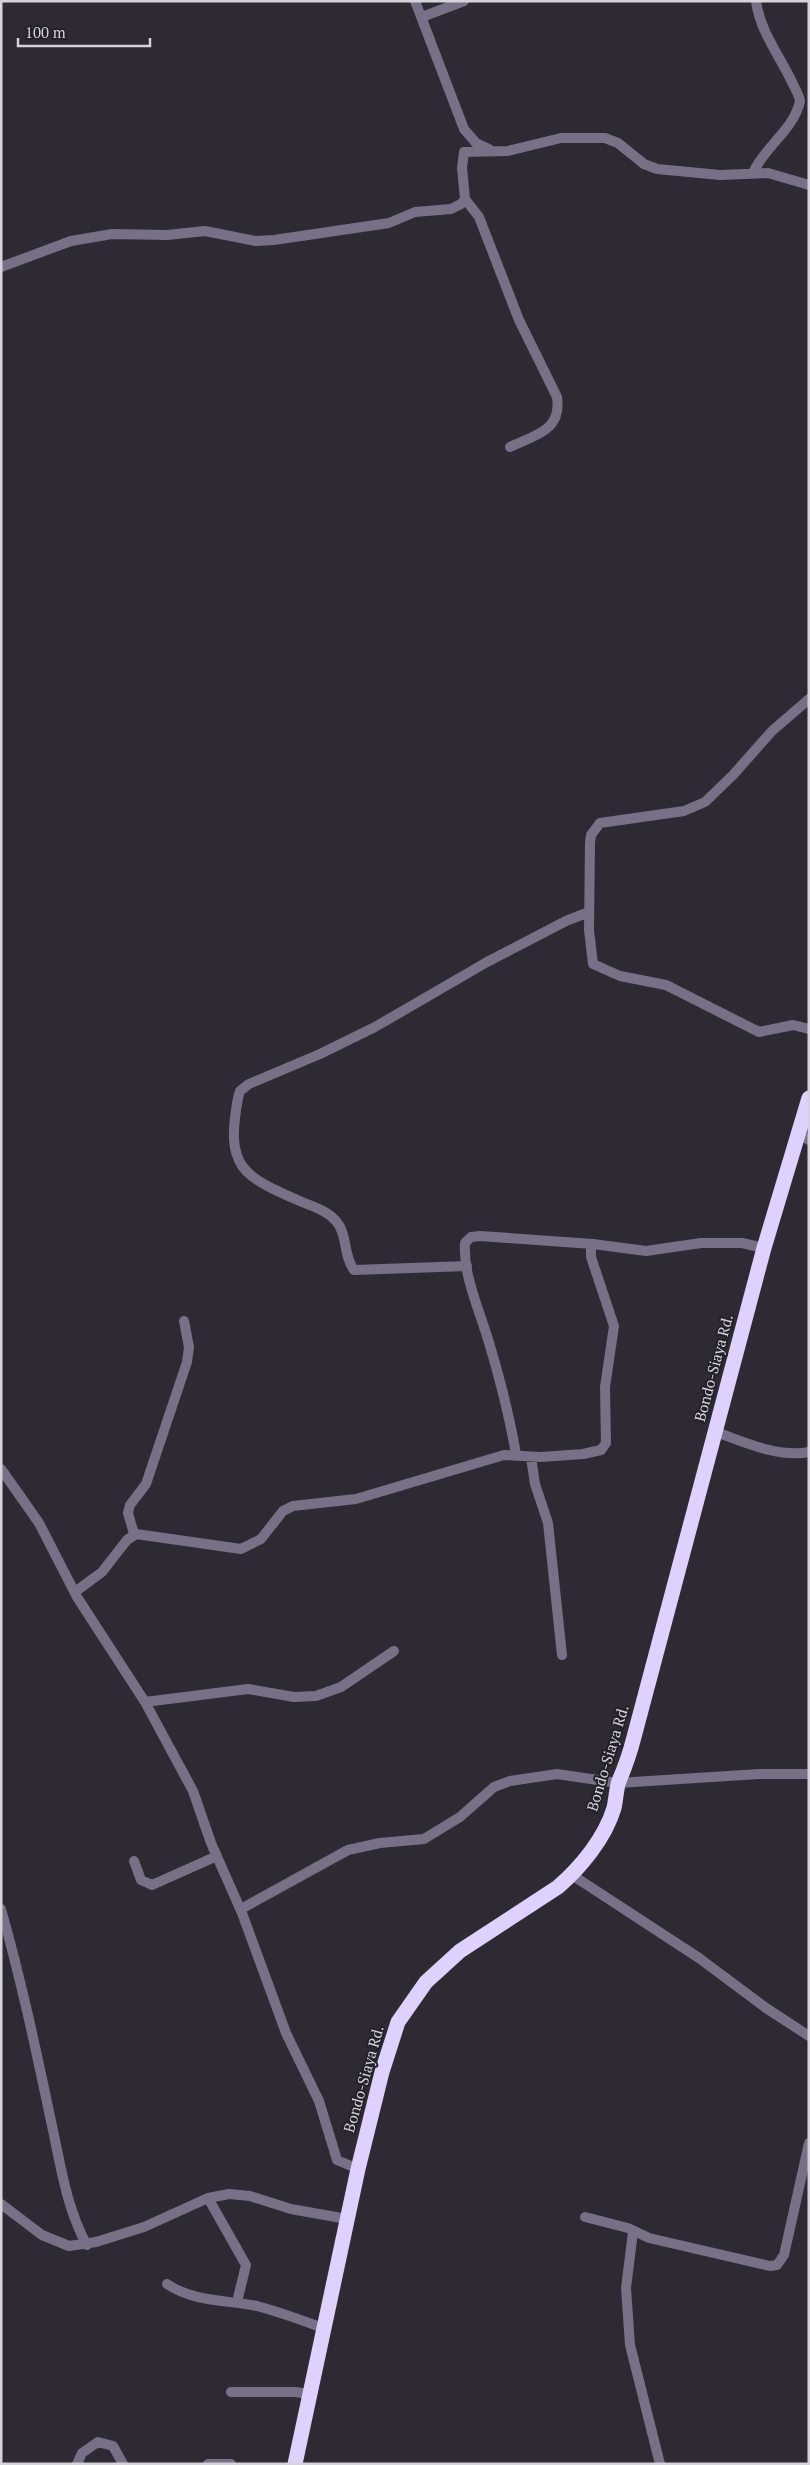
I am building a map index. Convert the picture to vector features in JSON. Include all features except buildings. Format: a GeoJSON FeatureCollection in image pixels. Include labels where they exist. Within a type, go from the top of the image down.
{"type":"FeatureCollection","features":[{"type":"Feature","properties":{"kind":"highway","name":"Bondo-Siaya Rd."},"geometry":{"type":"LineString","coordinates":[[295,2464],[358,2170],[392,2037],[398,2022],[418,1992],[460,1951],[558,1887],[572,1875],[606,1826],[614,1808],[618,1783],[625,1770],[632,1746],[764,1248],[803,1136],[809,1098]]}},
{"type":"Feature","properties":{"kind":"street"},"geometry":{"type":"LineString","coordinates":[[415,1],[464,129],[476,143],[492,150]]}},
{"type":"Feature","properties":{"kind":"street"},"geometry":{"type":"LineString","coordinates":[[422,17],[464,1]]}},
{"type":"Feature","properties":{"kind":"street"},"geometry":{"type":"LineString","coordinates":[[753,173],[761,157],[783,132],[800,101],[787,71],[768,41],[760,20],[756,1]]}},
{"type":"Feature","properties":{"kind":"street"},"geometry":{"type":"LineString","coordinates":[[510,447],[546,430],[552,424],[557,417],[556,397],[519,320],[479,217],[465,199],[462,168],[464,152],[508,150],[561,138],[597,138],[613,141],[644,164],[657,170],[720,175],[753,173],[774,175],[809,185]]}},
{"type":"Feature","properties":{"kind":"street"},"geometry":{"type":"LineString","coordinates":[[1,267],[71,241],[97,236],[123,233],[167,234],[205,231],[256,241],[274,240],[389,223],[415,212],[451,209],[461,204],[465,199]]}},
{"type":"Feature","properties":{"kind":"street"},"geometry":{"type":"LineString","coordinates":[[809,699],[781,722],[705,802],[684,811],[615,820],[600,823],[596,826],[591,835],[590,842],[589,912],[591,959],[593,964],[599,968],[620,976],[666,985],[759,1032],[793,1025],[809,1029]]}},
{"type":"Feature","properties":{"kind":"street"},"geometry":{"type":"LineString","coordinates":[[467,1266],[354,1270],[337,1222],[318,1209],[264,1185],[249,1176],[241,1166],[233,1145],[240,1091],[248,1084],[351,1040],[424,1000],[487,962],[566,921],[589,912]]}},
{"type":"Feature","properties":{"kind":"street"},"geometry":{"type":"LineString","coordinates":[[516,1454],[505,1397],[467,1266],[465,1244],[471,1237],[593,1244],[646,1251],[701,1243],[742,1243],[764,1248]]}},
{"type":"Feature","properties":{"kind":"street"},"geometry":{"type":"LineString","coordinates":[[134,1534],[241,1549],[261,1540],[287,1508],[356,1499],[494,1457],[516,1454],[531,1457],[583,1454],[601,1450],[606,1444],[605,1387],[614,1332],[612,1316],[591,1256],[590,1249],[593,1244]]}},
{"type":"Feature","properties":{"kind":"street"},"geometry":{"type":"LineString","coordinates":[[134,1534],[128,1513],[130,1505],[146,1484],[187,1362],[188,1347],[184,1321]]}},
{"type":"Feature","properties":{"kind":"street"},"geometry":{"type":"LineString","coordinates":[[716,1432],[780,1452],[792,1454],[809,1452]]}},
{"type":"Feature","properties":{"kind":"street"},"geometry":{"type":"LineString","coordinates":[[531,1457],[535,1484],[548,1523],[562,1655]]}},
{"type":"Feature","properties":{"kind":"street"},"geometry":{"type":"LineString","coordinates":[[1,1469],[39,1523],[75,1592],[145,1702],[193,1791],[216,1856],[241,1909],[286,2033],[325,2116],[337,2160],[358,2170]]}},
{"type":"Feature","properties":{"kind":"street"},"geometry":{"type":"LineString","coordinates":[[75,1592],[102,1572],[134,1534]]}},
{"type":"Feature","properties":{"kind":"street"},"geometry":{"type":"LineString","coordinates":[[145,1702],[248,1689],[294,1697],[316,1696],[341,1686],[394,1651]]}},
{"type":"Feature","properties":{"kind":"street"},"geometry":{"type":"LineString","coordinates":[[241,1909],[348,1850],[380,1843],[424,1839],[460,1817],[484,1794],[502,1783],[557,1774],[618,1783],[759,1774],[809,1774]]}},
{"type":"Feature","properties":{"kind":"street"},"geometry":{"type":"LineString","coordinates":[[134,1861],[141,1880],[152,1885],[216,1856]]}},
{"type":"Feature","properties":{"kind":"street"},"geometry":{"type":"LineString","coordinates":[[572,1875],[699,1958],[766,2008],[809,2036]]}},
{"type":"Feature","properties":{"kind":"street"},"geometry":{"type":"LineString","coordinates":[[1,1909],[24,1992],[68,2194],[79,2229],[87,2245]]}},
{"type":"Feature","properties":{"kind":"street"},"geometry":{"type":"LineString","coordinates":[[586,2217],[628,2228],[649,2238],[770,2266],[780,2264],[784,2255],[809,2143]]}},
{"type":"Feature","properties":{"kind":"street"},"geometry":{"type":"LineString","coordinates":[[1,2204],[32,2228],[59,2244],[68,2246],[87,2245],[144,2227],[208,2198],[239,2194],[290,2210],[348,2219]]}},
{"type":"Feature","properties":{"kind":"street"},"geometry":{"type":"LineString","coordinates":[[208,2198],[246,2265],[237,2302]]}},
{"type":"Feature","properties":{"kind":"street"},"geometry":{"type":"LineString","coordinates":[[633,2232],[626,2288],[630,2344],[660,2464]]}},
{"type":"Feature","properties":{"kind":"street"},"geometry":{"type":"LineString","coordinates":[[167,2284],[186,2294],[237,2302],[283,2313],[323,2328]]}},
{"type":"Feature","properties":{"kind":"street"},"geometry":{"type":"LineString","coordinates":[[230,2392],[295,2392],[309,2394]]}},
{"type":"Feature","properties":{"kind":"street"},"geometry":{"type":"LineString","coordinates":[[77,2464],[82,2453],[98,2442],[113,2446],[123,2464]]}},
{"type":"Feature","properties":{"kind":"street"},"geometry":{"type":"LineString","coordinates":[[208,2464],[231,2464]]}}]}
